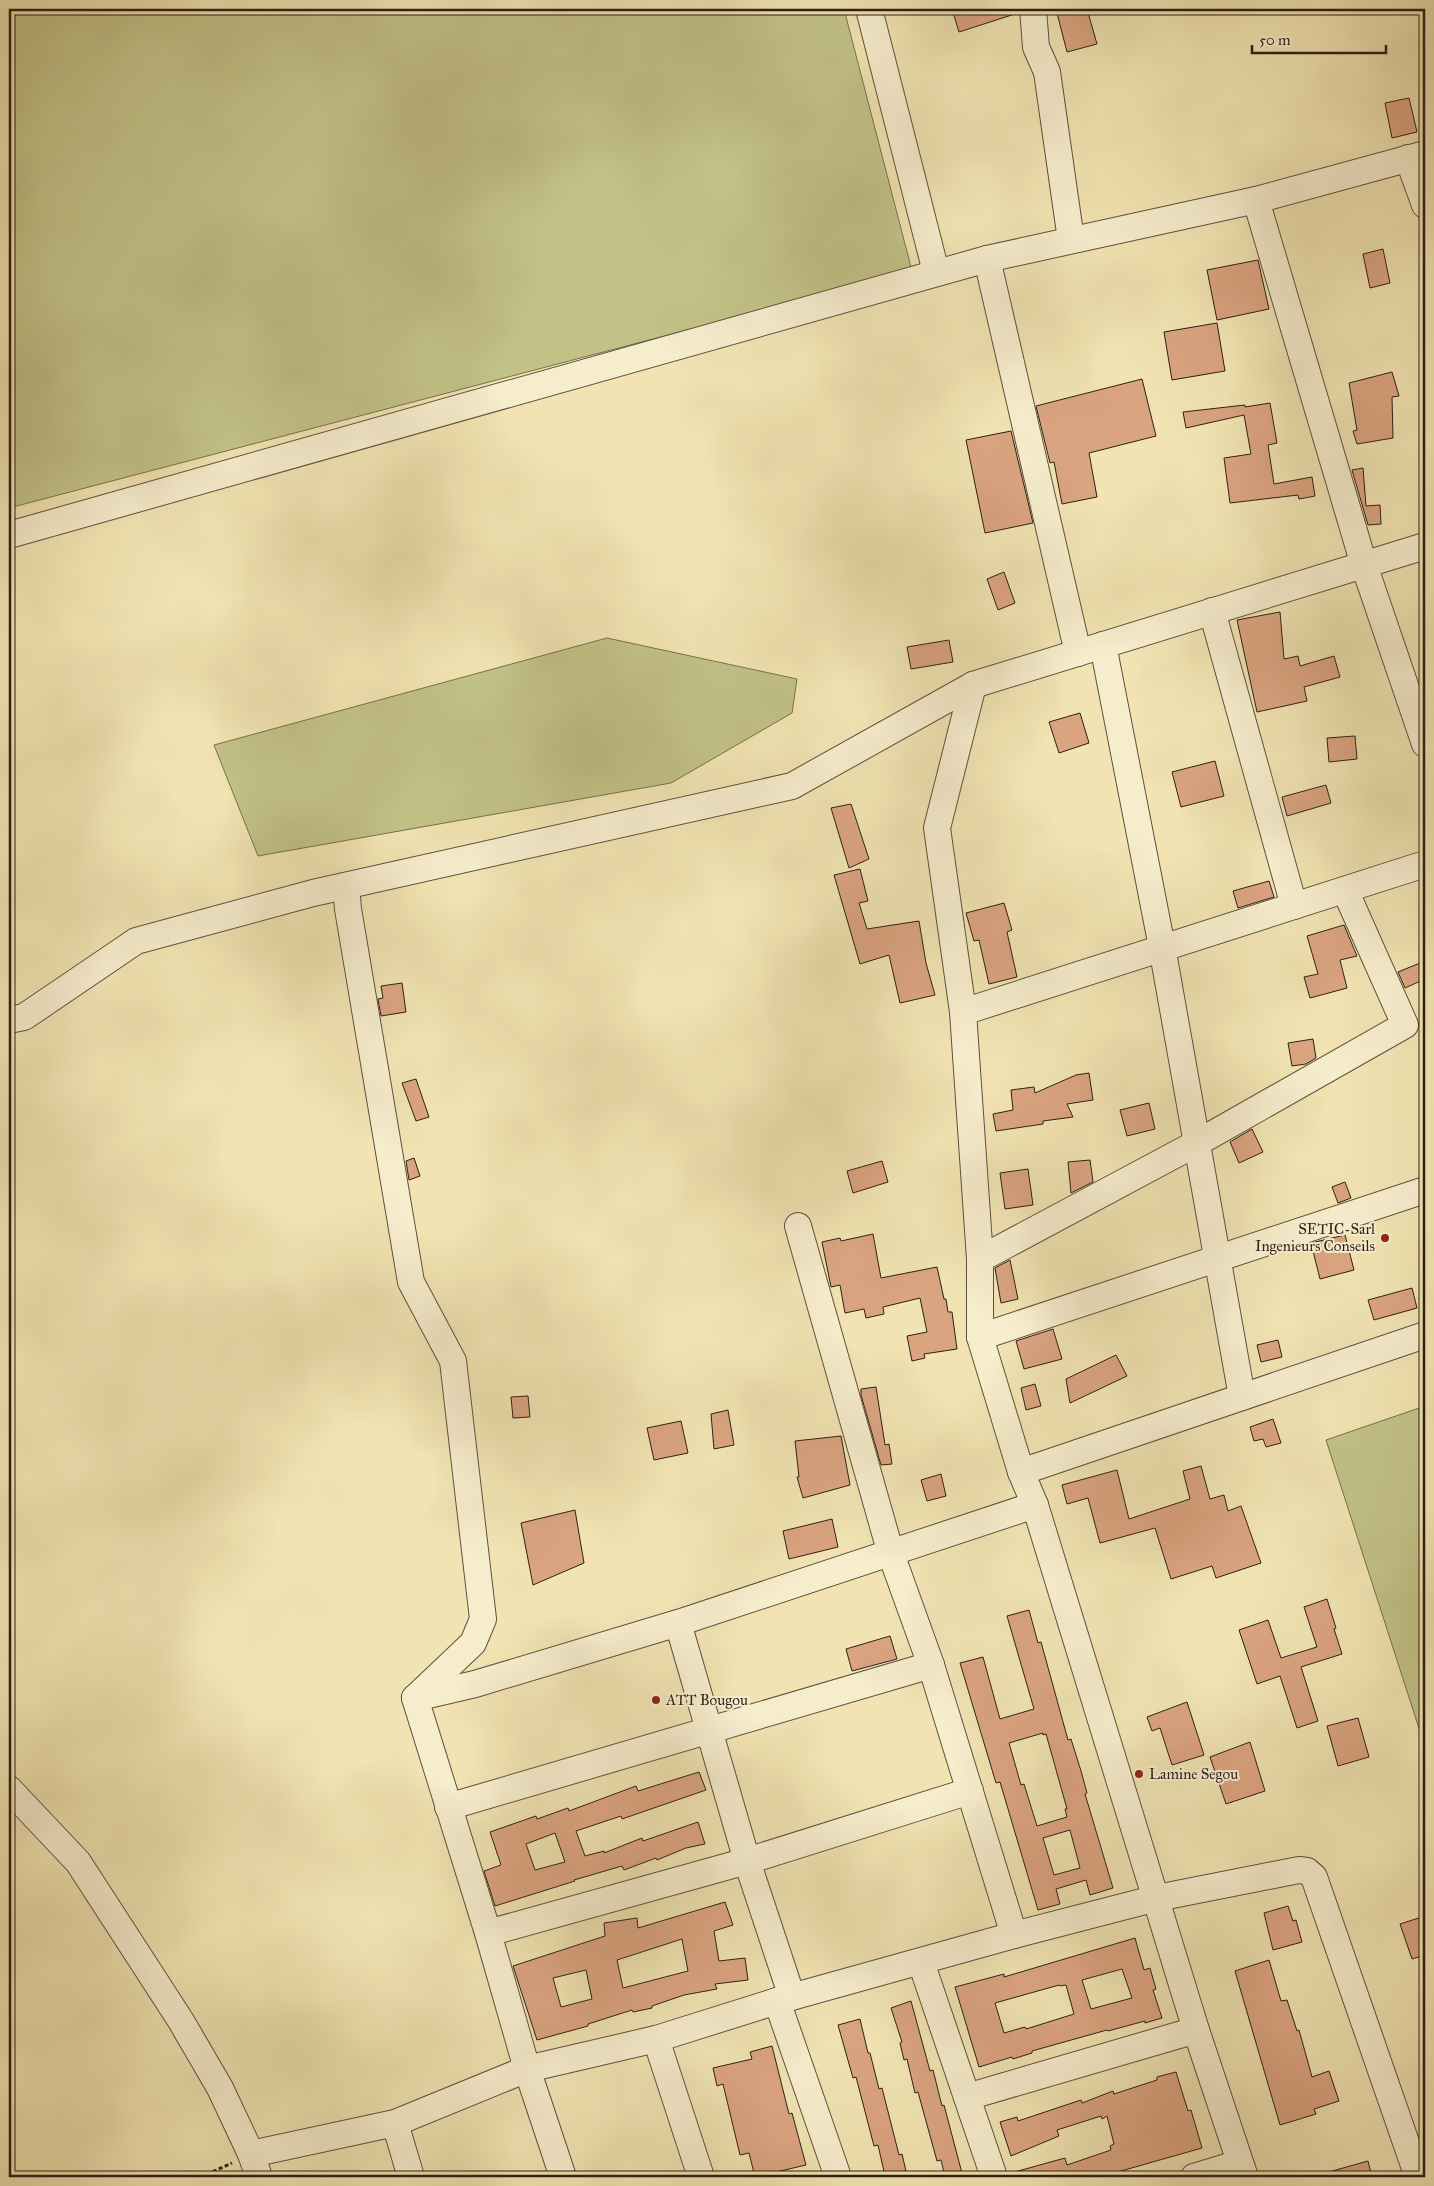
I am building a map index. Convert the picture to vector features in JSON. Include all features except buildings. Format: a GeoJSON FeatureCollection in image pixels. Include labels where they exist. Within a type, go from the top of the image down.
{"type":"FeatureCollection","features":[{"type":"Feature","properties":{"kind":"street"},"geometry":{"type":"LineString","coordinates":[[869,9],[936,272]]}},
{"type":"Feature","properties":{"kind":"street"},"geometry":{"type":"LineString","coordinates":[[1033,9],[1036,47],[1047,72],[1071,240]]}},
{"type":"Feature","properties":{"kind":"street"},"geometry":{"type":"LineString","coordinates":[[9,535],[936,272],[1071,240],[1256,200],[1417,156],[1425,205]]}},
{"type":"Feature","properties":{"kind":"street"},"geometry":{"type":"LineString","coordinates":[[1256,200],[1364,565],[1424,734]]}},
{"type":"Feature","properties":{"kind":"street"},"geometry":{"type":"LineString","coordinates":[[987,259],[1078,653]]}},
{"type":"Feature","properties":{"kind":"street"},"geometry":{"type":"LineString","coordinates":[[9,1020],[24,1017],[136,941],[346,886],[792,786],[972,685],[1425,546]]}},
{"type":"Feature","properties":{"kind":"street"},"geometry":{"type":"LineString","coordinates":[[1212,611],[1294,906]]}},
{"type":"Feature","properties":{"kind":"street"},"geometry":{"type":"LineString","coordinates":[[1103,645],[1162,947],[1242,1396]]}},
{"type":"Feature","properties":{"kind":"street"},"geometry":{"type":"LineString","coordinates":[[972,685],[937,828],[963,1012],[980,1259],[980,1337],[1020,1472],[1035,1505],[1196,2030],[1242,2170],[1194,2177]]}},
{"type":"Feature","properties":{"kind":"street"},"geometry":{"type":"LineString","coordinates":[[963,1012],[1425,864]]}},
{"type":"Feature","properties":{"kind":"street"},"geometry":{"type":"LineString","coordinates":[[346,886],[348,909],[411,1282],[453,1361],[484,1619],[473,1643],[415,1698]]}},
{"type":"Feature","properties":{"kind":"street"},"geometry":{"type":"LineString","coordinates":[[980,1259],[1197,1143],[1405,1025],[1345,890]]}},
{"type":"Feature","properties":{"kind":"street"},"geometry":{"type":"LineString","coordinates":[[980,1337],[1425,1190]]}},
{"type":"Feature","properties":{"kind":"street"},"geometry":{"type":"LineString","coordinates":[[798,1226],[891,1554],[931,1665],[1014,1935]]}},
{"type":"Feature","properties":{"kind":"street"},"geometry":{"type":"LineString","coordinates":[[1020,1472],[1425,1335]]}},
{"type":"Feature","properties":{"kind":"street"},"geometry":{"type":"LineString","coordinates":[[415,1698],[475,1684],[678,1623],[1035,1505]]}},
{"type":"Feature","properties":{"kind":"street"},"geometry":{"type":"LineString","coordinates":[[678,1623],[785,1999],[838,2177]]}},
{"type":"Feature","properties":{"kind":"street"},"geometry":{"type":"LineString","coordinates":[[448,1807],[931,1665]]}},
{"type":"Feature","properties":{"kind":"street"},"geometry":{"type":"LineString","coordinates":[[415,1698],[488,1933],[527,2069],[563,2177]]}},
{"type":"Feature","properties":{"kind":"street"},"geometry":{"type":"LineString","coordinates":[[9,1789],[78,1862],[181,2021],[220,2088],[254,2170],[395,2123],[527,2069],[656,2038],[785,1999],[1014,1935],[1157,1898],[1299,1870],[1307,1871],[1314,1877],[1418,2177]]}},
{"type":"Feature","properties":{"kind":"street"},"geometry":{"type":"LineString","coordinates":[[488,1933],[747,1861],[970,1791]]}},
{"type":"Feature","properties":{"kind":"street"},"geometry":{"type":"LineString","coordinates":[[921,1962],[994,2177]]}},
{"type":"Feature","properties":{"kind":"street"},"geometry":{"type":"LineString","coordinates":[[968,2096],[1196,2030]]}},
{"type":"Feature","properties":{"kind":"street"},"geometry":{"type":"LineString","coordinates":[[656,2038],[701,2177]]}},
{"type":"Feature","properties":{"kind":"street"},"geometry":{"type":"LineString","coordinates":[[395,2123],[411,2177]]}},
{"type":"Feature","properties":{"kind":"path"},"geometry":{"type":"LineString","coordinates":[[201,2177],[254,2170]]}},
{"type":"Feature","properties":{"kind":"green space"},"geometry":{"type":"Polygon","coordinates":[[[9,9],[844,9],[912,271],[9,508],[9,9]]]}},
{"type":"Feature","properties":{"kind":"green space"},"geometry":{"type":"Polygon","coordinates":[[[607,638],[797,679],[792,713],[671,783],[258,856],[214,745],[607,638]]]}},
{"type":"Feature","properties":{"kind":"green space"},"geometry":{"type":"Polygon","coordinates":[[[1425,1406],[1425,1747],[1326,1440],[1425,1406]]]}},
{"type":"Feature","properties":{"kind":"place","name":"SETIC-Sarl Ingenieurs Conseils"},"geometry":{"type":"Point","coordinates":[1385,1238]}},
{"type":"Feature","properties":{"kind":"place","name":"ATT Bougou"},"geometry":{"type":"Point","coordinates":[656,1700]}},
{"type":"Feature","properties":{"kind":"place","name":"Lamine Segou"},"geometry":{"type":"Point","coordinates":[1139,1774]}}]}
